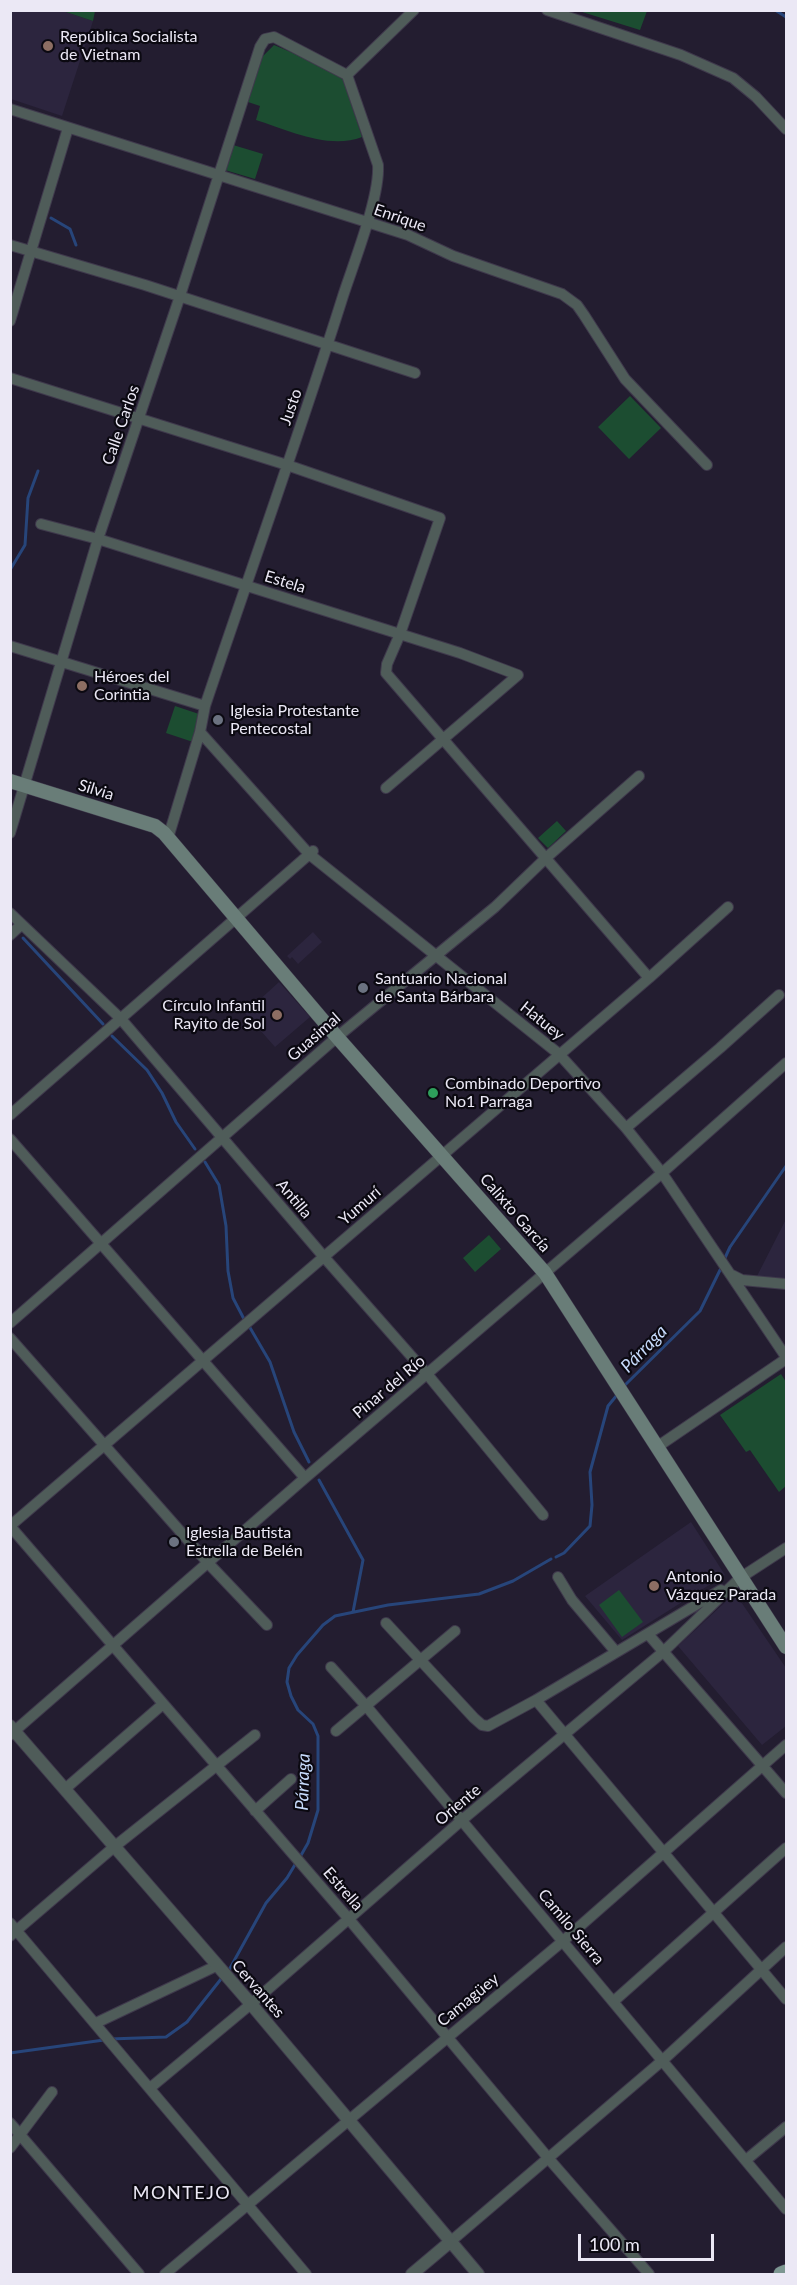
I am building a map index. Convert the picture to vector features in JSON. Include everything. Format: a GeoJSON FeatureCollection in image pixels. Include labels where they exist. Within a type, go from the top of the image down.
{"type":"FeatureCollection","features":[{"type":"Feature","properties":{"kind":"main road","name":"Silvia"},"geometry":{"type":"LineString","coordinates":[[10,781],[155,826],[168,838]]}},
{"type":"Feature","properties":{"kind":"main road","name":"Calixto García"},"geometry":{"type":"LineString","coordinates":[[168,838],[337,1037],[545,1273],[786,1647]]}},
{"type":"Feature","properties":{"kind":"main road"},"geometry":{"type":"LineString","coordinates":[[781,2274],[786,2272]]}},
{"type":"Feature","properties":{"kind":"street"},"geometry":{"type":"LineString","coordinates":[[347,75],[414,10]]}},
{"type":"Feature","properties":{"kind":"street"},"geometry":{"type":"LineString","coordinates":[[547,10],[681,55],[733,78],[756,97],[786,129]]}},
{"type":"Feature","properties":{"kind":"street","name":"Calle Carlos"},"geometry":{"type":"LineString","coordinates":[[10,833],[98,539],[260,46],[265,39],[274,37],[347,75]]}},
{"type":"Feature","properties":{"kind":"street","name":"Justo"},"geometry":{"type":"LineString","coordinates":[[168,838],[201,732],[206,705],[328,345],[378,180],[378,165],[347,75]]}},
{"type":"Feature","properties":{"kind":"street","name":"Enrique"},"geometry":{"type":"LineString","coordinates":[[10,109],[408,235],[453,256],[570,299],[584,315],[626,379],[707,465]]}},
{"type":"Feature","properties":{"kind":"street"},"geometry":{"type":"LineString","coordinates":[[10,321],[68,128]]}},
{"type":"Feature","properties":{"kind":"street"},"geometry":{"type":"LineString","coordinates":[[10,244],[415,373]]}},
{"type":"Feature","properties":{"kind":"street"},"geometry":{"type":"LineString","coordinates":[[10,378],[287,465],[440,518],[386,672],[649,978]]}},
{"type":"Feature","properties":{"kind":"street","name":"Estela"},"geometry":{"type":"LineString","coordinates":[[41,524],[98,539],[400,634],[518,675],[443,738]]}},
{"type":"Feature","properties":{"kind":"street"},"geometry":{"type":"LineString","coordinates":[[10,646],[206,705]]}},
{"type":"Feature","properties":{"kind":"street","name":"Hatuey"},"geometry":{"type":"LineString","coordinates":[[201,732],[311,853],[559,1054],[626,1128],[662,1173],[732,1274],[786,1358]]}},
{"type":"Feature","properties":{"kind":"street"},"geometry":{"type":"LineString","coordinates":[[386,788],[443,738]]}},
{"type":"Feature","properties":{"kind":"street","name":"Guasimal"},"geometry":{"type":"LineString","coordinates":[[10,1323],[337,1037],[495,907],[547,857],[639,776]]}},
{"type":"Feature","properties":{"kind":"street"},"geometry":{"type":"LineString","coordinates":[[10,1115],[311,853]]}},
{"type":"Feature","properties":{"kind":"street","name":"Yumurí"},"geometry":{"type":"LineString","coordinates":[[10,1526],[728,908]]}},
{"type":"Feature","properties":{"kind":"street","name":"Antilla"},"geometry":{"type":"LineString","coordinates":[[10,913],[121,1018],[324,1257],[427,1374],[543,1515]]}},
{"type":"Feature","properties":{"kind":"street"},"geometry":{"type":"LineString","coordinates":[[10,935],[21,925]]}},
{"type":"Feature","properties":{"kind":"street"},"geometry":{"type":"LineString","coordinates":[[626,1128],[778,995]]}},
{"type":"Feature","properties":{"kind":"street","name":"Pinar del Río"},"geometry":{"type":"LineString","coordinates":[[12,1731],[209,1564],[305,1478],[662,1173],[786,1063]]}},
{"type":"Feature","properties":{"kind":"street"},"geometry":{"type":"LineString","coordinates":[[10,1139],[305,1478]]}},
{"type":"Feature","properties":{"kind":"street"},"geometry":{"type":"LineString","coordinates":[[732,1274],[742,1280],[786,1284]]}},
{"type":"Feature","properties":{"kind":"street"},"geometry":{"type":"LineString","coordinates":[[10,1338],[209,1564],[267,1625]]}},
{"type":"Feature","properties":{"kind":"street"},"geometry":{"type":"LineString","coordinates":[[657,1447],[786,1358]]}},
{"type":"Feature","properties":{"kind":"street","name":"Estrella"},"geometry":{"type":"LineString","coordinates":[[10,1526],[348,1918],[549,2159],[650,2274]]}},
{"type":"Feature","properties":{"kind":"street","name":"Oriente"},"geometry":{"type":"LineString","coordinates":[[150,2088],[462,1820],[663,1652],[740,1578],[786,1548]]}},
{"type":"Feature","properties":{"kind":"street"},"geometry":{"type":"LineString","coordinates":[[558,1577],[572,1600],[616,1652]]}},
{"type":"Feature","properties":{"kind":"street"},"geometry":{"type":"LineString","coordinates":[[386,1623],[482,1725],[488,1726],[536,1700],[740,1578]]}},
{"type":"Feature","properties":{"kind":"street"},"geometry":{"type":"LineString","coordinates":[[336,1731],[455,1631]]}},
{"type":"Feature","properties":{"kind":"street"},"geometry":{"type":"LineString","coordinates":[[648,1634],[786,1793]]}},
{"type":"Feature","properties":{"kind":"street","name":"Camilo Sierra"},"geometry":{"type":"LineString","coordinates":[[331,1666],[786,2209]]}},
{"type":"Feature","properties":{"kind":"street"},"geometry":{"type":"LineString","coordinates":[[536,1700],[786,1999]]}},
{"type":"Feature","properties":{"kind":"street"},"geometry":{"type":"LineString","coordinates":[[65,1789],[162,1704]]}},
{"type":"Feature","properties":{"kind":"street","name":"Cervantes"},"geometry":{"type":"LineString","coordinates":[[12,1731],[65,1789],[250,2004],[478,2274]]}},
{"type":"Feature","properties":{"kind":"street"},"geometry":{"type":"LineString","coordinates":[[255,1735],[13,1930],[99,2027],[306,2274]]}},
{"type":"Feature","properties":{"kind":"street","name":"Camagüey"},"geometry":{"type":"LineString","coordinates":[[165,2274],[563,1941],[786,1745]]}},
{"type":"Feature","properties":{"kind":"street"},"geometry":{"type":"LineString","coordinates":[[255,1811],[291,1779]]}},
{"type":"Feature","properties":{"kind":"street"},"geometry":{"type":"LineString","coordinates":[[614,2001],[786,1848]]}},
{"type":"Feature","properties":{"kind":"street"},"geometry":{"type":"LineString","coordinates":[[412,2274],[663,2060],[786,1947]]}},
{"type":"Feature","properties":{"kind":"street"},"geometry":{"type":"LineString","coordinates":[[99,2027],[222,1972]]}},
{"type":"Feature","properties":{"kind":"street"},"geometry":{"type":"LineString","coordinates":[[10,2148],[52,2092]]}},
{"type":"Feature","properties":{"kind":"street"},"geometry":{"type":"LineString","coordinates":[[10,2123],[139,2274]]}},
{"type":"Feature","properties":{"kind":"street"},"geometry":{"type":"LineString","coordinates":[[746,2160],[786,2127]]}},
{"type":"Feature","properties":{"kind":"shaded area","name":"República Socialista de Vietnam"},"geometry":{"type":"Polygon","coordinates":[[[11,10],[63,11],[93,21],[62,116],[11,99],[11,10]]]}},
{"type":"Feature","properties":{"kind":"shaded area"},"geometry":{"type":"Polygon","coordinates":[[[313,932],[322,942],[298,964],[292,957],[290,959],[287,956],[313,932]]]}},
{"type":"Feature","properties":{"kind":"shaded area","name":"Círculo Infantil Rayito de Sol"},"geometry":{"type":"Polygon","coordinates":[[[279,982],[310,1017],[275,1047],[245,1013],[279,982]]]}},
{"type":"Feature","properties":{"kind":"shaded area"},"geometry":{"type":"Polygon","coordinates":[[[786,1219],[786,1279],[757,1276],[780,1231],[786,1219]]]}},
{"type":"Feature","properties":{"kind":"shaded area","name":"Antonio Vázquez Parada"},"geometry":{"type":"Polygon","coordinates":[[[691,1522],[725,1575],[622,1640],[585,1596],[691,1522]]]}},
{"type":"Feature","properties":{"kind":"shaded area"},"geometry":{"type":"Polygon","coordinates":[[[735,1593],[786,1668],[786,1726],[762,1745],[678,1646],[735,1593]]]}},
{"type":"Feature","properties":{"kind":"green space"},"geometry":{"type":"Polygon","coordinates":[[[647,10],[640,30],[579,11],[647,10]]]}},
{"type":"Feature","properties":{"kind":"green space"},"geometry":{"type":"Polygon","coordinates":[[[63,11],[95,11],[93,21],[63,11]]]}},
{"type":"Feature","properties":{"kind":"green space"},"geometry":{"type":"Polygon","coordinates":[[[274,45],[343,78],[362,137],[336,141],[322,140],[256,120],[260,106],[245,101],[260,59],[274,45]]]}},
{"type":"Feature","properties":{"kind":"green space"},"geometry":{"type":"Polygon","coordinates":[[[233,145],[263,154],[255,179],[225,170],[233,145]]]}},
{"type":"Feature","properties":{"kind":"green space"},"geometry":{"type":"Polygon","coordinates":[[[630,396],[661,428],[629,459],[598,427],[630,396]]]}},
{"type":"Feature","properties":{"kind":"green space"},"geometry":{"type":"Polygon","coordinates":[[[175,706],[202,715],[193,742],[166,733],[175,706]]]}},
{"type":"Feature","properties":{"kind":"green space"},"geometry":{"type":"Polygon","coordinates":[[[557,821],[566,831],[548,848],[538,838],[557,821]]]}},
{"type":"Feature","properties":{"kind":"green space"},"geometry":{"type":"Polygon","coordinates":[[[489,1235],[501,1249],[475,1272],[463,1258],[489,1235]]]}},
{"type":"Feature","properties":{"kind":"green space"},"geometry":{"type":"Polygon","coordinates":[[[781,1374],[786,1382],[786,1486],[779,1492],[750,1450],[746,1452],[720,1415],[781,1374]]]}},
{"type":"Feature","properties":{"kind":"green space"},"geometry":{"type":"Polygon","coordinates":[[[619,1590],[643,1622],[622,1637],[599,1605],[619,1590]]]}},
{"type":"Feature","properties":{"kind":"waterway"},"geometry":{"type":"LineString","coordinates":[[775,10],[786,17]]}},
{"type":"Feature","properties":{"kind":"waterway"},"geometry":{"type":"LineString","coordinates":[[51,218],[70,229],[76,245]]}},
{"type":"Feature","properties":{"kind":"waterway"},"geometry":{"type":"LineString","coordinates":[[10,570],[25,545],[28,498],[38,471]]}},
{"type":"Feature","properties":{"kind":"waterway"},"geometry":{"type":"LineString","coordinates":[[23,938],[103,1024]]}},
{"type":"Feature","properties":{"kind":"waterway"},"geometry":{"type":"LineString","coordinates":[[112,1036],[147,1070],[162,1093],[176,1122],[195,1149]]}},
{"type":"Feature","properties":{"kind":"waterway"},"geometry":{"type":"LineString","coordinates":[[205,1162],[219,1185],[226,1226],[228,1271],[233,1298],[245,1321]]}},
{"type":"Feature","properties":{"kind":"waterway","name":"Párraga"},"geometry":{"type":"LineString","coordinates":[[724,1260],[730,1247],[786,1166]]}},
{"type":"Feature","properties":{"kind":"waterway","name":"Párraga"},"geometry":{"type":"LineString","coordinates":[[623,1387],[700,1311],[722,1266]]}},
{"type":"Feature","properties":{"kind":"waterway"},"geometry":{"type":"LineString","coordinates":[[249,1326],[270,1362],[294,1432],[309,1462]]}},
{"type":"Feature","properties":{"kind":"waterway","name":"Párraga"},"geometry":{"type":"LineString","coordinates":[[556,1557],[564,1553],[590,1526],[592,1505],[590,1472],[608,1406],[617,1395]]}},
{"type":"Feature","properties":{"kind":"waterway"},"geometry":{"type":"LineString","coordinates":[[319,1480],[363,1560],[353,1612]]}},
{"type":"Feature","properties":{"kind":"waterway","name":"Párraga"},"geometry":{"type":"LineString","coordinates":[[300,1857],[308,1843],[318,1810],[318,1736],[313,1724],[298,1710],[287,1682],[289,1668],[297,1655],[323,1625],[335,1616],[388,1605],[479,1594],[513,1581],[551,1559]]}},
{"type":"Feature","properties":{"kind":"waterway","name":"Párraga"},"geometry":{"type":"LineString","coordinates":[[229,1970],[266,1903],[296,1863]]}},
{"type":"Feature","properties":{"kind":"waterway","name":"Párraga"},"geometry":{"type":"LineString","coordinates":[[110,2039],[166,2037],[187,2022],[221,1979]]}},
{"type":"Feature","properties":{"kind":"waterway","name":"Párraga"},"geometry":{"type":"LineString","coordinates":[[10,2053],[104,2040]]}},
{"type":"Feature","properties":{"kind":"place","name":"República Socialista de Vietnam"},"geometry":{"type":"Point","coordinates":[48,46]}},
{"type":"Feature","properties":{"kind":"place","name":"Héroes del Corintia"},"geometry":{"type":"Point","coordinates":[82,686]}},
{"type":"Feature","properties":{"kind":"place","name":"Iglesia Protestante Pentecostal"},"geometry":{"type":"Point","coordinates":[218,720]}},
{"type":"Feature","properties":{"kind":"place","name":"Santuario Nacional de Santa Bárbara"},"geometry":{"type":"Point","coordinates":[363,988]}},
{"type":"Feature","properties":{"kind":"place","name":"Círculo Infantil Rayito de Sol"},"geometry":{"type":"Point","coordinates":[277,1015]}},
{"type":"Feature","properties":{"kind":"place","name":"Combinado Deportivo No1 Parraga"},"geometry":{"type":"Point","coordinates":[433,1093]}},
{"type":"Feature","properties":{"kind":"place","name":"Iglesia Bautista Estrella de Belén"},"geometry":{"type":"Point","coordinates":[174,1542]}},
{"type":"Feature","properties":{"kind":"place","name":"Antonio Vázquez Parada"},"geometry":{"type":"Point","coordinates":[654,1586]}},
{"type":"Feature","properties":{"kind":"district","name":"MONTEJO"},"geometry":{"type":"Point","coordinates":[182,2193]}}]}
